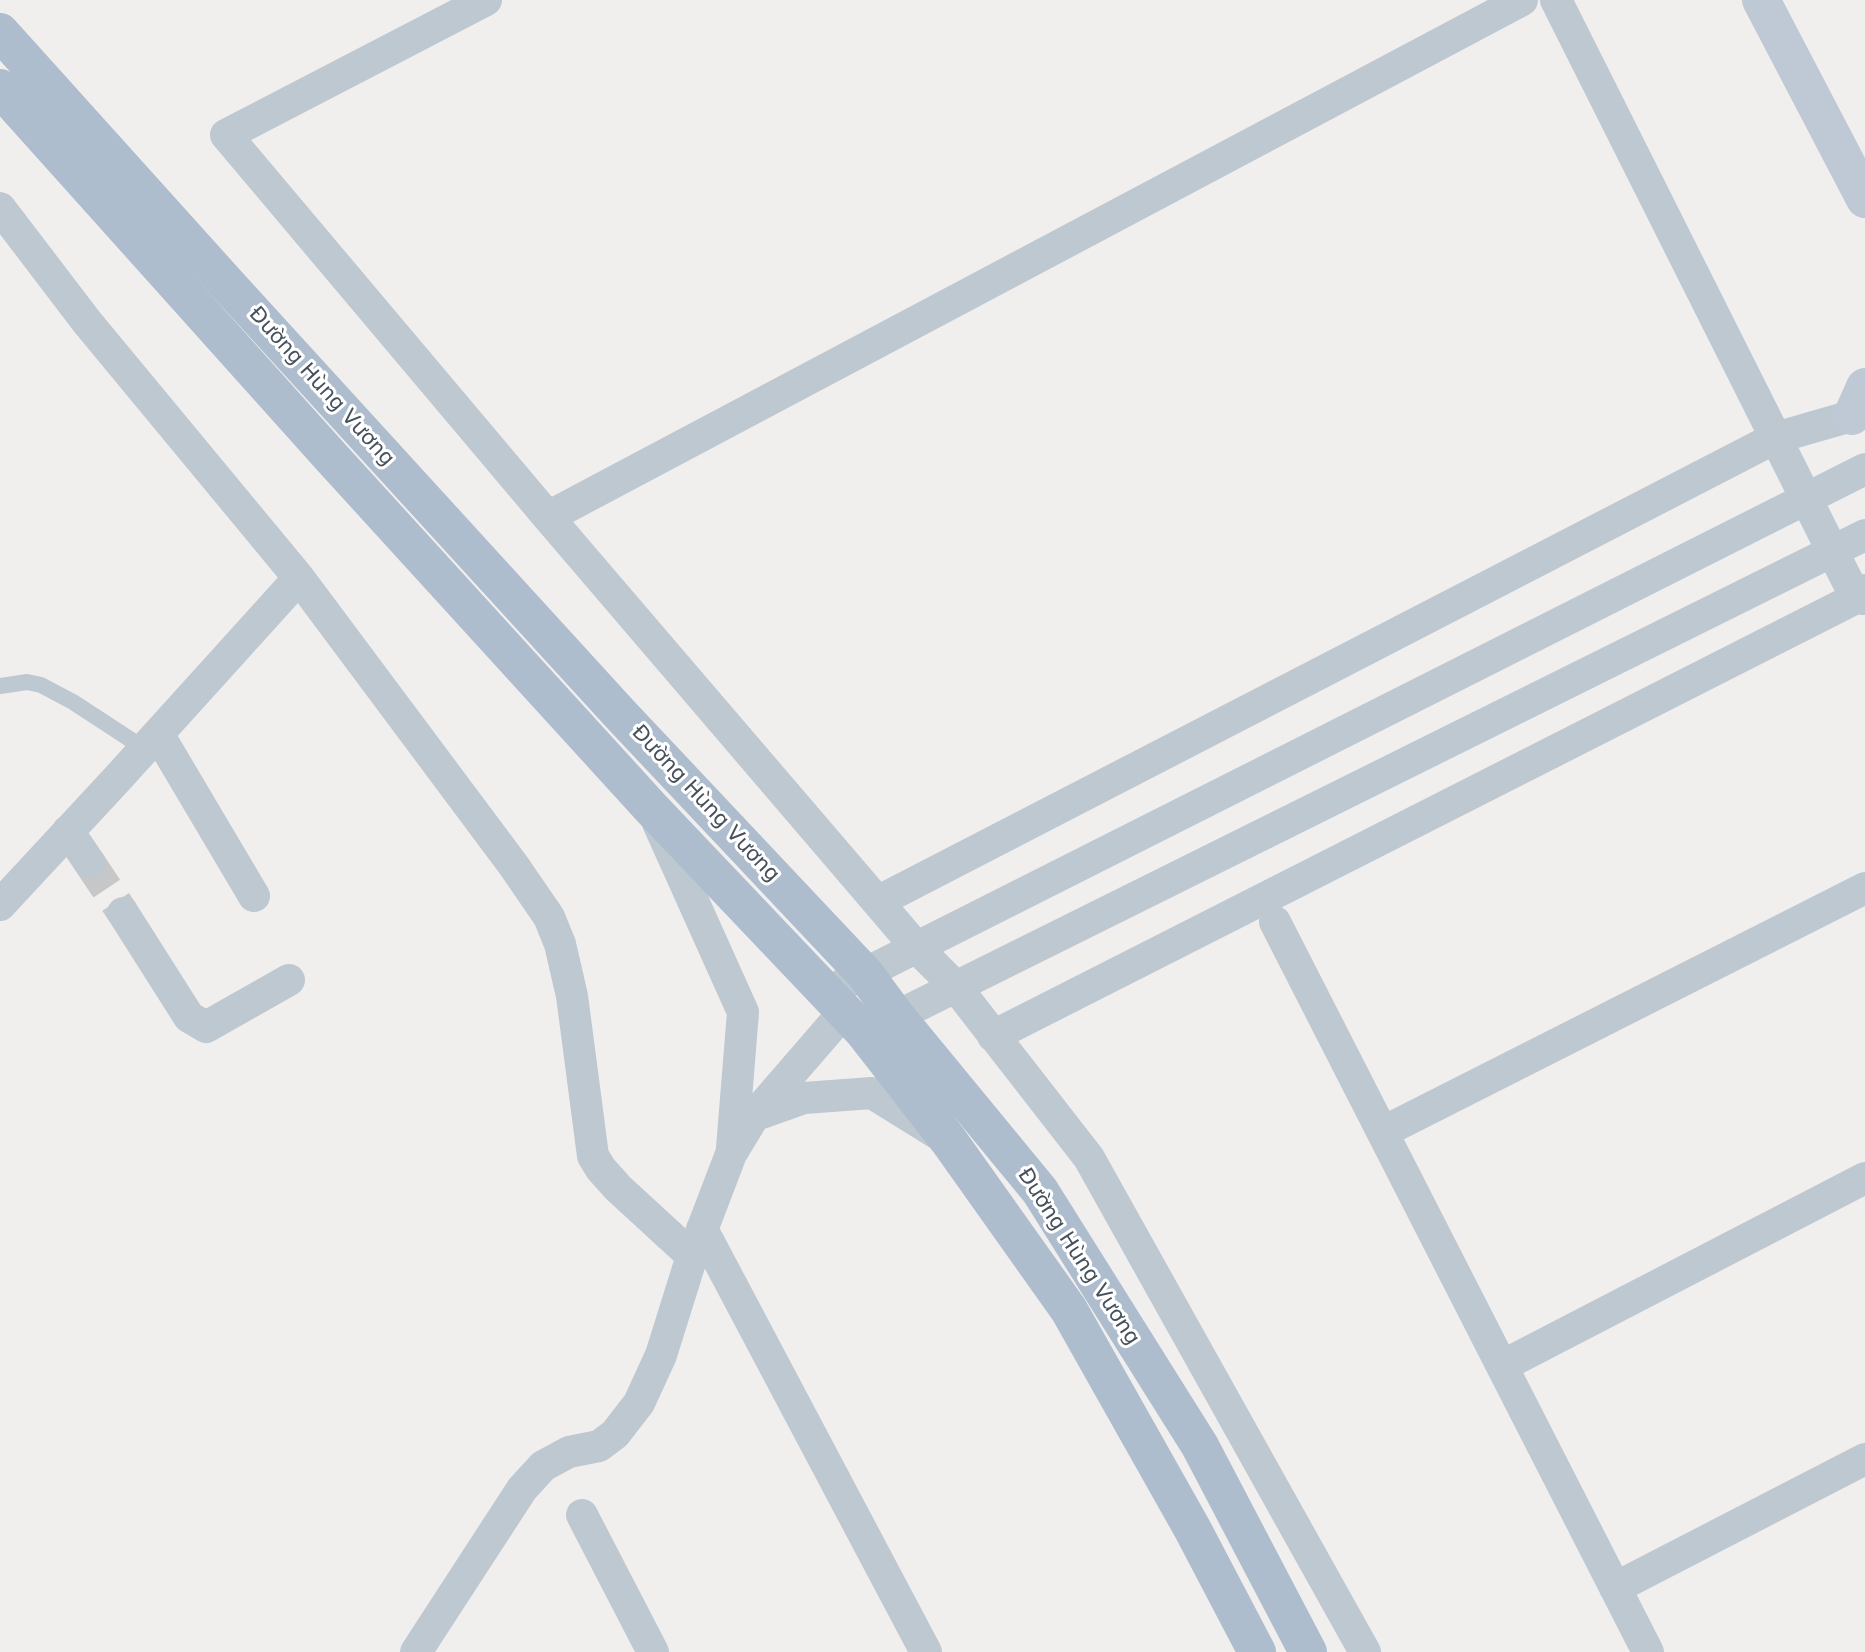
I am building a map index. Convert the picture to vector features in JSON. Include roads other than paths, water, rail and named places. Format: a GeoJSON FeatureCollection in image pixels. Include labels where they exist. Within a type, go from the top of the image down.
{"type":"FeatureCollection","features":[{"type":"Feature","properties":{"kind":"main road"},"geometry":{"type":"LineString","coordinates":[[1761,0],[1865,199]]}},
{"type":"Feature","properties":{"kind":"main road","name":"Đường Hùng Vương"},"geometry":{"type":"LineString","coordinates":[[0,32],[611,704],[865,974],[858,1013],[1069,1310],[1193,1530],[1257,1652]]}},
{"type":"Feature","properties":{"kind":"main road","name":"Đường Hùng Vương"},"geometry":{"type":"LineString","coordinates":[[0,88],[652,809],[1040,1191],[1200,1446],[1308,1652]]}},
{"type":"Feature","properties":{"kind":"street"},"geometry":{"type":"LineString","coordinates":[[486,0],[226,135],[917,948],[956,987],[1089,1158],[1365,1652]]}},
{"type":"Feature","properties":{"kind":"street"},"geometry":{"type":"LineString","coordinates":[[548,517],[1522,0]]}},
{"type":"Feature","properties":{"kind":"street"},"geometry":{"type":"LineString","coordinates":[[993,1036],[1862,596],[1833,551],[1805,499],[1556,0]]}},
{"type":"Feature","properties":{"kind":"street"},"geometry":{"type":"LineString","coordinates":[[0,208],[87,322],[299,578],[514,866],[549,917],[560,944],[572,996],[593,1156],[618,1188],[697,1242],[926,1652]]}},
{"type":"Feature","properties":{"kind":"street"},"geometry":{"type":"LineString","coordinates":[[879,901],[1775,439],[1861,405]]}},
{"type":"Feature","properties":{"kind":"street"},"geometry":{"type":"LineString","coordinates":[[858,1013],[865,974],[1865,469]]}},
{"type":"Feature","properties":{"kind":"street"},"geometry":{"type":"LineString","coordinates":[[416,1652],[522,1489],[543,1466],[569,1452],[599,1446],[615,1434],[639,1403],[661,1355],[697,1242],[732,1154],[754,1116],[858,1013],[956,987],[1865,536]]}},
{"type":"Feature","properties":{"kind":"street"},"geometry":{"type":"LineString","coordinates":[[0,905],[299,578]]}},
{"type":"Feature","properties":{"kind":"street"},"geometry":{"type":"LineString","coordinates":[[151,741],[254,896]]}},
{"type":"Feature","properties":{"kind":"street"},"geometry":{"type":"LineString","coordinates":[[652,809],[743,1012],[732,1154]]}},
{"type":"Feature","properties":{"kind":"street"},"geometry":{"type":"LineString","coordinates":[[68,831],[89,862]]}},
{"type":"Feature","properties":{"kind":"street"},"geometry":{"type":"LineString","coordinates":[[1383,1132],[1865,888]]}},
{"type":"Feature","properties":{"kind":"street"},"geometry":{"type":"LineString","coordinates":[[123,913],[189,1017],[206,1027],[289,980]]}},
{"type":"Feature","properties":{"kind":"street"},"geometry":{"type":"LineString","coordinates":[[1275,922],[1648,1652]]}},
{"type":"Feature","properties":{"kind":"street"},"geometry":{"type":"LineString","coordinates":[[754,1116],[804,1098],[872,1093],[949,1141]]}},
{"type":"Feature","properties":{"kind":"street"},"geometry":{"type":"LineString","coordinates":[[1502,1366],[1865,1178]]}},
{"type":"Feature","properties":{"kind":"street"},"geometry":{"type":"LineString","coordinates":[[1615,1588],[1865,1459]]}},
{"type":"Feature","properties":{"kind":"street"},"geometry":{"type":"LineString","coordinates":[[582,1515],[653,1652]]}},
{"type":"Feature","properties":{"kind":"lane"},"geometry":{"type":"LineString","coordinates":[[0,686],[27,682],[41,685],[151,741]]}},
{"type":"Feature","properties":{"kind":"tunnel"},"geometry":{"type":"LineString","coordinates":[[89,862],[123,913]]}}]}
